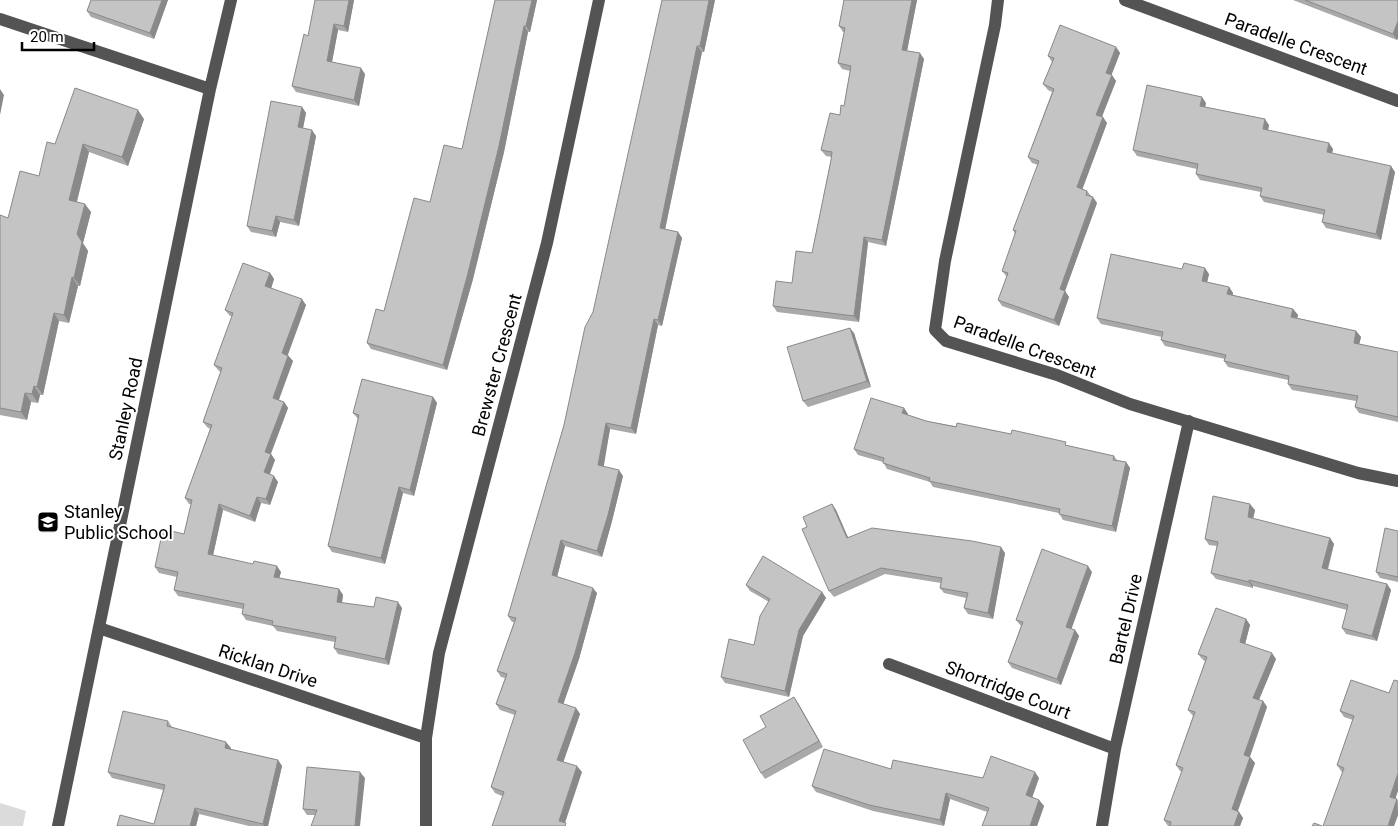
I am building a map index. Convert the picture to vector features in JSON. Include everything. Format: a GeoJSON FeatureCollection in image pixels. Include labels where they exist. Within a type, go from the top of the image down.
{"type":"FeatureCollection","features":[{"type":"Feature","properties":{"kind":"street","name":"Stanley Road"},"geometry":{"type":"LineString","coordinates":[[58,826],[210,89],[232,0]]}},
{"type":"Feature","properties":{"kind":"street","name":"Brewster Crescent"},"geometry":{"type":"LineString","coordinates":[[426,738],[439,653],[547,244],[599,0]]}},
{"type":"Feature","properties":{"kind":"street","name":"Paradelle Crescent"},"geometry":{"type":"LineString","coordinates":[[998,0],[996,25],[945,261],[935,330],[946,341],[991,353],[1057,375],[1130,404],[1348,470],[1398,481]]}},
{"type":"Feature","properties":{"kind":"street","name":"Paradelle Crescent"},"geometry":{"type":"LineString","coordinates":[[1125,0],[1398,101]]}},
{"type":"Feature","properties":{"kind":"street"},"geometry":{"type":"LineString","coordinates":[[0,19],[210,89]]}},
{"type":"Feature","properties":{"kind":"street","name":"Bartel Drive"},"geometry":{"type":"LineString","coordinates":[[1102,826],[1115,749],[1189,421]]}},
{"type":"Feature","properties":{"kind":"street","name":"Ricklan Drive"},"geometry":{"type":"LineString","coordinates":[[99,628],[426,738]]}},
{"type":"Feature","properties":{"kind":"street","name":"Shortridge Court"},"geometry":{"type":"LineString","coordinates":[[888,664],[1115,749]]}},
{"type":"Feature","properties":{"kind":"street"},"geometry":{"type":"LineString","coordinates":[[426,738],[426,826]]}},
{"type":"Feature","properties":{"kind":"shaded area"},"geometry":{"type":"Polygon","coordinates":[[[0,803],[26,811],[23,826],[0,826],[0,803]]]}},
{"type":"Feature","properties":{"kind":"building"},"geometry":{"type":"Polygon","coordinates":[[[91,0],[162,0],[150,33],[87,11],[91,0]]]}},
{"type":"Feature","properties":{"kind":"building"},"geometry":{"type":"Polygon","coordinates":[[[315,0],[349,0],[344,26],[334,24],[327,61],[361,68],[354,100],[292,86],[304,34],[308,36],[315,0]]]}},
{"type":"Feature","properties":{"kind":"building"},"geometry":{"type":"Polygon","coordinates":[[[495,0],[532,0],[526,26],[524,26],[499,146],[443,365],[367,343],[376,309],[384,311],[414,198],[430,202],[444,145],[462,149],[495,0]]]}},
{"type":"Feature","properties":{"kind":"building"},"geometry":{"type":"Polygon","coordinates":[[[662,0],[709,0],[700,46],[697,46],[660,228],[678,232],[658,320],[654,319],[631,428],[606,423],[598,465],[619,470],[608,515],[597,551],[561,540],[552,575],[593,588],[575,653],[558,702],[576,708],[557,760],[577,766],[559,821],[566,823],[565,826],[492,826],[504,792],[491,787],[516,711],[496,704],[507,674],[497,671],[516,618],[508,616],[564,425],[585,327],[593,312],[662,0]]]}},
{"type":"Feature","properties":{"kind":"building"},"geometry":{"type":"Polygon","coordinates":[[[844,0],[912,0],[902,50],[920,53],[882,240],[864,237],[854,316],[773,306],[776,281],[792,283],[796,251],[812,253],[832,152],[821,150],[830,113],[840,115],[841,105],[844,106],[851,66],[838,63],[845,28],[839,26],[844,0]]]}},
{"type":"Feature","properties":{"kind":"building"},"geometry":{"type":"Polygon","coordinates":[[[1305,0],[1398,0],[1398,21],[1393,34],[1305,0]]]}},
{"type":"Feature","properties":{"kind":"building"},"geometry":{"type":"Polygon","coordinates":[[[1060,25],[1116,47],[1106,73],[1112,75],[1096,115],[1103,117],[1077,187],[1087,191],[1086,195],[1093,197],[1060,289],[1065,291],[1054,320],[998,300],[1008,273],[1002,271],[1016,231],[1013,230],[1039,161],[1028,157],[1054,89],[1043,84],[1054,58],[1048,56],[1060,25]]]}},
{"type":"Feature","properties":{"kind":"building"},"geometry":{"type":"Polygon","coordinates":[[[1147,85],[1202,97],[1200,106],[1265,119],[1263,129],[1329,143],[1327,152],[1391,166],[1376,234],[1322,222],[1325,210],[1260,196],[1262,188],[1196,174],[1198,164],[1133,150],[1147,85]]]}},
{"type":"Feature","properties":{"kind":"building"},"geometry":{"type":"Polygon","coordinates":[[[75,88],[138,110],[122,157],[83,144],[69,200],[85,204],[77,234],[82,242],[64,315],[54,313],[37,387],[34,386],[32,394],[25,393],[21,412],[0,408],[0,215],[8,218],[20,171],[39,176],[47,142],[55,144],[75,88]]]}},
{"type":"Feature","properties":{"kind":"building"},"geometry":{"type":"Polygon","coordinates":[[[271,101],[302,107],[298,127],[312,130],[294,220],[276,216],[272,231],[247,226],[271,101]]]}},
{"type":"Feature","properties":{"kind":"building"},"geometry":{"type":"Polygon","coordinates":[[[1111,254],[1182,269],[1184,263],[1205,268],[1202,281],[1229,287],[1227,294],[1293,309],[1291,317],[1356,331],[1354,343],[1398,352],[1398,417],[1355,407],[1358,396],[1288,384],[1289,376],[1224,361],[1226,355],[1161,340],[1163,332],[1097,318],[1111,254]]]}},
{"type":"Feature","properties":{"kind":"building"},"geometry":{"type":"Polygon","coordinates":[[[243,263],[270,273],[265,286],[302,299],[282,353],[288,356],[273,398],[284,402],[265,452],[271,454],[264,472],[274,476],[266,499],[257,497],[250,516],[219,504],[208,554],[253,564],[254,561],[277,566],[274,577],[339,589],[337,602],[374,607],[376,597],[398,602],[385,659],[334,648],[336,637],[272,625],[273,621],[242,614],[244,604],[174,590],[178,572],[155,567],[163,529],[184,534],[192,500],[185,498],[212,425],[203,422],[222,368],[214,365],[233,313],[225,310],[243,263]]]}},
{"type":"Feature","properties":{"kind":"building"},"geometry":{"type":"Polygon","coordinates":[[[850,328],[867,381],[803,401],[787,347],[850,328]]]}},
{"type":"Feature","properties":{"kind":"building"},"geometry":{"type":"Polygon","coordinates":[[[362,379],[433,397],[410,490],[399,487],[381,558],[328,546],[359,415],[353,413],[362,379]]]}},
{"type":"Feature","properties":{"kind":"building"},"geometry":{"type":"Polygon","coordinates":[[[871,398],[904,408],[902,413],[926,421],[956,427],[957,423],[1011,434],[1012,430],[1066,442],[1065,445],[1114,456],[1113,460],[1126,462],[1112,526],[1059,514],[1060,509],[929,481],[930,478],[883,463],[884,458],[854,449],[871,398]]]}},
{"type":"Feature","properties":{"kind":"building"},"geometry":{"type":"Polygon","coordinates":[[[1213,496],[1250,504],[1248,517],[1330,538],[1322,568],[1387,584],[1372,636],[1342,628],[1348,605],[1249,580],[1249,582],[1211,573],[1218,542],[1205,539],[1213,496]]]}},
{"type":"Feature","properties":{"kind":"building"},"geometry":{"type":"Polygon","coordinates":[[[832,504],[847,538],[872,528],[972,541],[1001,547],[988,613],[964,608],[968,593],[940,588],[942,578],[881,568],[829,591],[802,529],[807,527],[803,517],[832,504]]]}},
{"type":"Feature","properties":{"kind":"building"},"geometry":{"type":"Polygon","coordinates":[[[1385,528],[1398,531],[1398,577],[1376,572],[1385,528]]]}},
{"type":"Feature","properties":{"kind":"building"},"geometry":{"type":"Polygon","coordinates":[[[1042,549],[1088,566],[1066,627],[1075,630],[1057,679],[1008,662],[1023,622],[1016,620],[1042,549]]]}},
{"type":"Feature","properties":{"kind":"building"},"geometry":{"type":"Polygon","coordinates":[[[763,556],[822,592],[799,630],[785,691],[721,677],[729,639],[754,645],[760,616],[770,599],[746,585],[763,556]]]}},
{"type":"Feature","properties":{"kind":"building"},"geometry":{"type":"Polygon","coordinates":[[[1216,608],[1246,619],[1240,642],[1272,653],[1253,698],[1263,701],[1244,755],[1250,757],[1232,809],[1239,812],[1234,826],[1170,826],[1171,822],[1164,820],[1183,768],[1176,765],[1195,712],[1188,710],[1207,657],[1198,654],[1216,608]]]}},
{"type":"Feature","properties":{"kind":"building"},"geometry":{"type":"Polygon","coordinates":[[[1351,680],[1389,693],[1394,680],[1398,681],[1398,773],[1390,797],[1397,799],[1388,826],[1323,826],[1344,768],[1337,765],[1354,716],[1340,711],[1351,680]]]}},
{"type":"Feature","properties":{"kind":"building"},"geometry":{"type":"Polygon","coordinates":[[[794,697],[819,741],[761,773],[743,740],[766,727],[760,716],[794,697]]]}},
{"type":"Feature","properties":{"kind":"building"},"geometry":{"type":"Polygon","coordinates":[[[123,711],[168,721],[167,726],[226,742],[225,748],[278,760],[263,824],[195,808],[190,826],[117,826],[120,815],[154,824],[165,785],[108,772],[123,711]]]}},
{"type":"Feature","properties":{"kind":"building"},"geometry":{"type":"Polygon","coordinates":[[[824,749],[891,769],[893,760],[983,778],[991,756],[1035,772],[1026,795],[1039,800],[1030,826],[982,826],[989,808],[946,793],[940,820],[869,805],[812,786],[824,749]]]}},
{"type":"Feature","properties":{"kind":"building"},"geometry":{"type":"Polygon","coordinates":[[[307,767],[360,772],[355,826],[311,826],[317,810],[303,809],[307,767]]]}},
{"type":"Feature","properties":{"kind":"place","name":"Stanley Public School"},"geometry":{"type":"Point","coordinates":[48,522]}}]}
